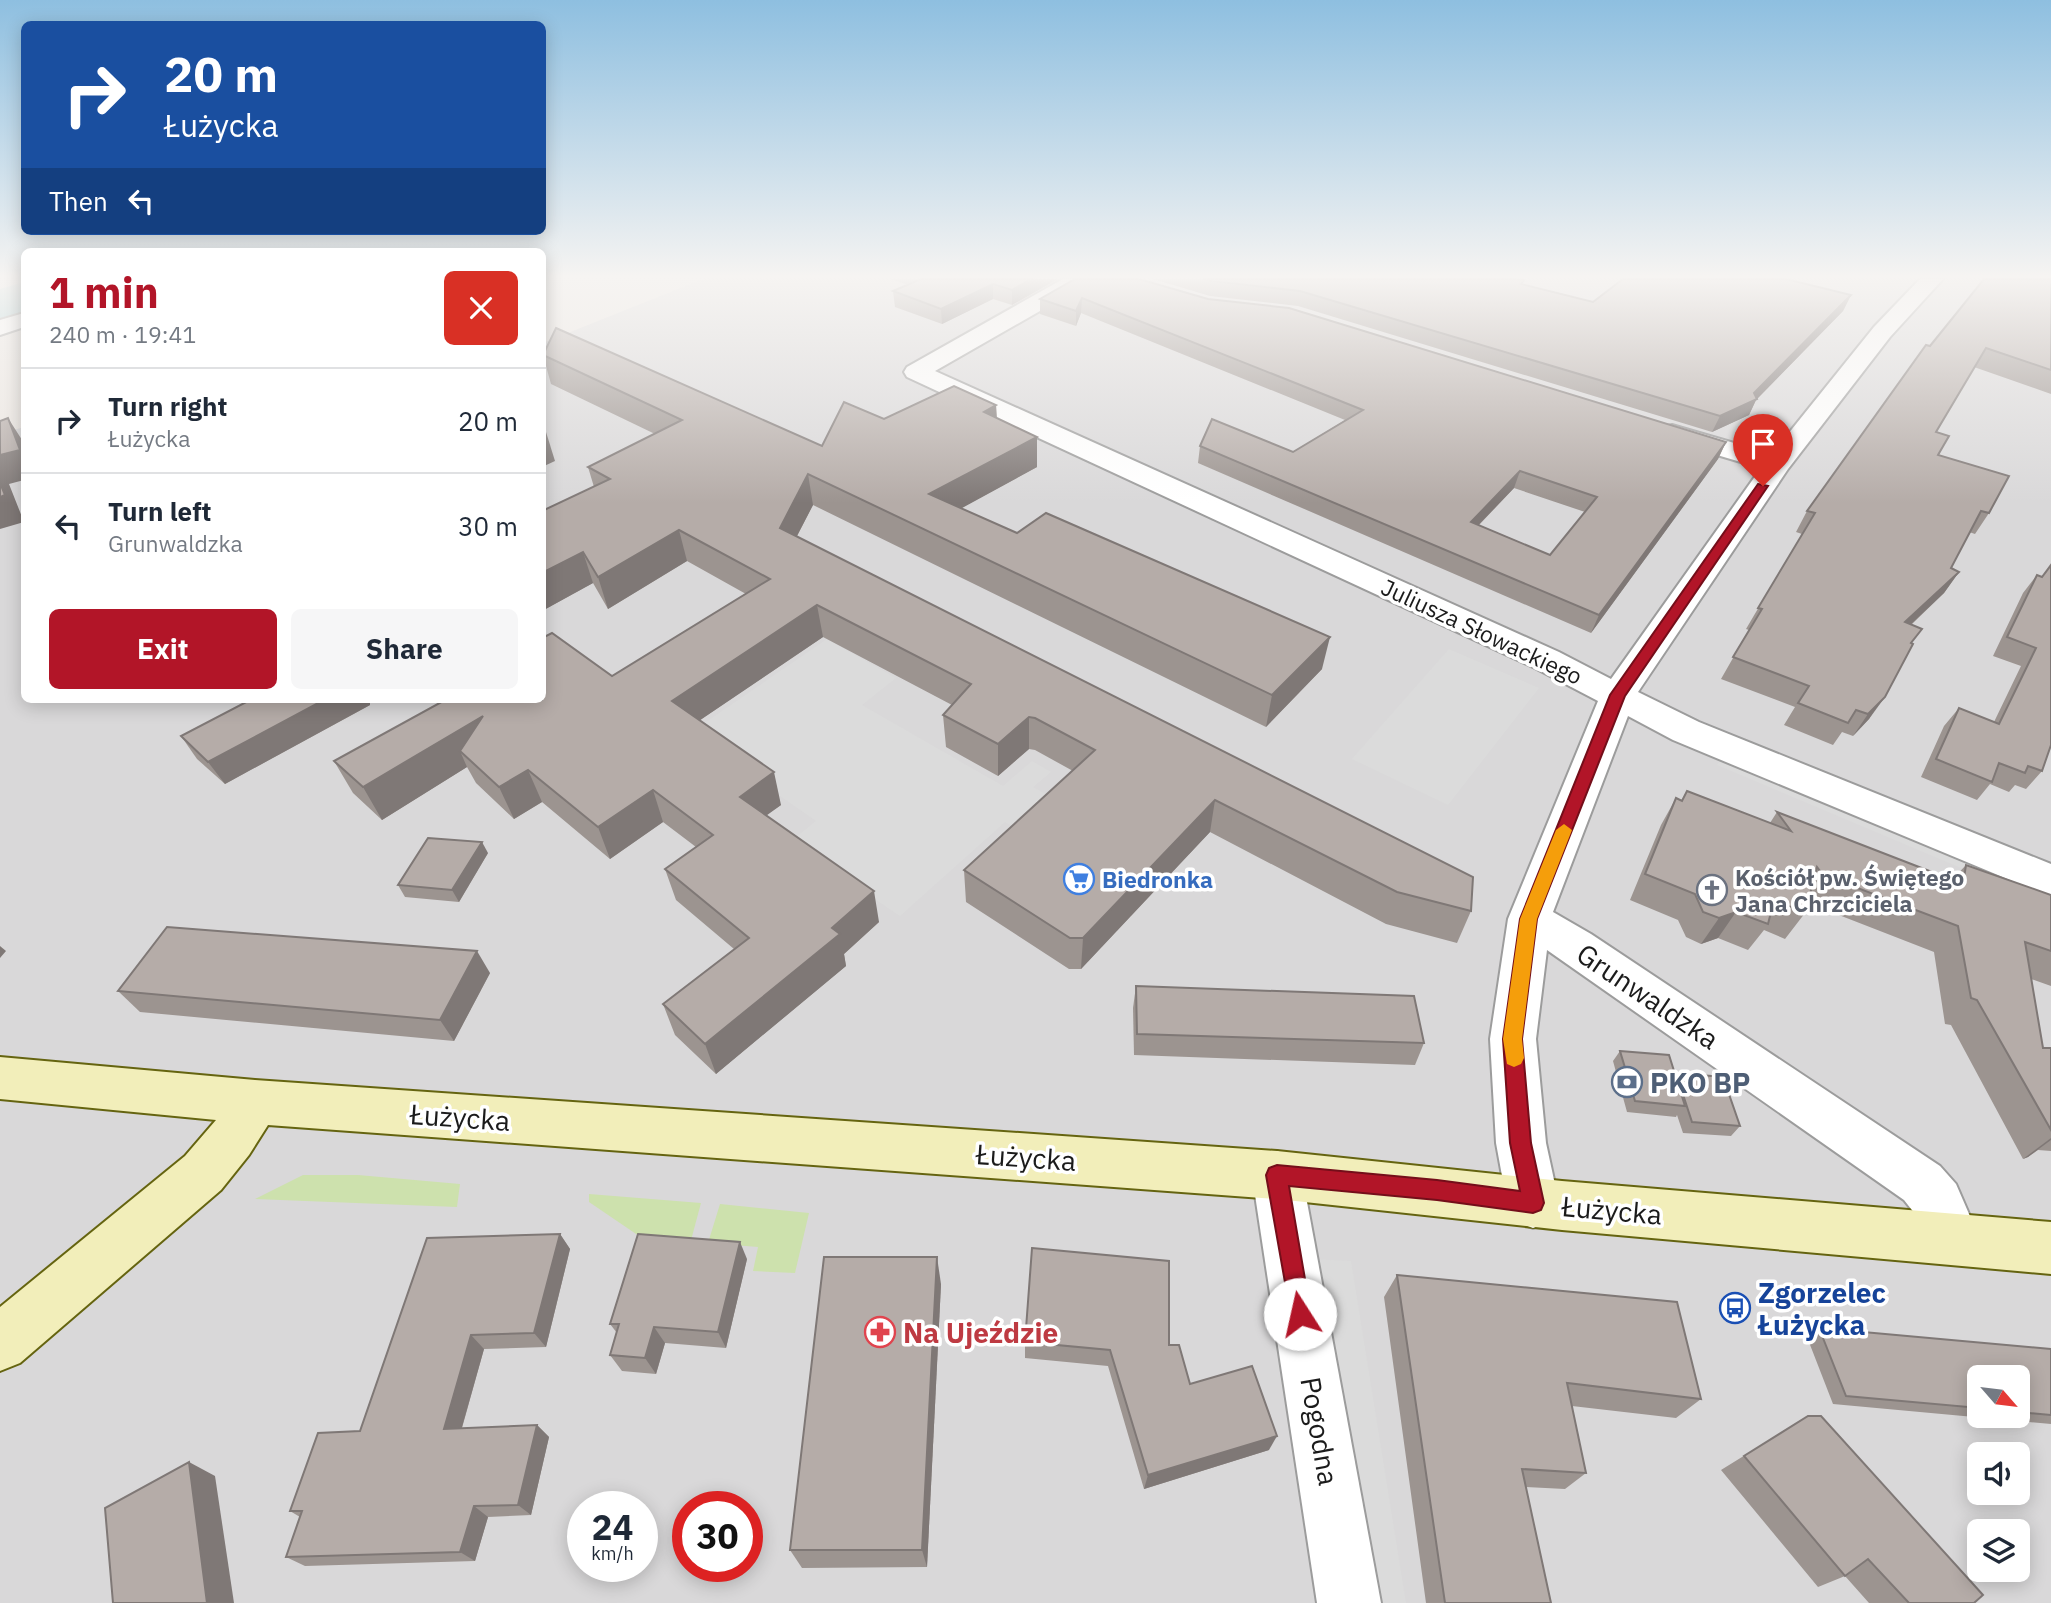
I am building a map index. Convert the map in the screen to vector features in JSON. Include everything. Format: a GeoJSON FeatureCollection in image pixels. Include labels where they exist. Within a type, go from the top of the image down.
{"type":"FeatureCollection","features":[{"type":"Feature","properties":{"kind":"main road","name":"Łużycka"},"geometry":{"type":"LineString","coordinates":[[0,1078],[255,1102],[1277,1175],[1437,1190],[1533,1203],[1953,1237],[2051,1248]]}},
{"type":"Feature","properties":{"kind":"main road"},"geometry":{"type":"LineString","coordinates":[[0,1343],[204,1173],[232,1139],[255,1102]]}},
{"type":"Feature","properties":{"kind":"street","name":"Juliusza Słowackiego"},"geometry":{"type":"LineString","coordinates":[[948,354],[916,372],[1547,660],[1686,731],[2051,881]]}},
{"type":"Feature","properties":{"kind":"street"},"geometry":{"type":"LineString","coordinates":[[1533,1203],[1521,1143],[1513,1039],[1529,919],[1618,695],[1778,464],[1865,354]]}},
{"type":"Feature","properties":{"kind":"street"},"geometry":{"type":"LineString","coordinates":[[1644,424],[1778,464]]}},
{"type":"Feature","properties":{"kind":"street","name":"Grunwaldzka"},"geometry":{"type":"LineString","coordinates":[[1529,919],[1576,946],[1922,1183],[1938,1202],[1953,1237]]}},
{"type":"Feature","properties":{"kind":"street","name":"Pogodna"},"geometry":{"type":"LineString","coordinates":[[1277,1175],[1349,1603]]}},
{"type":"Feature","properties":{"kind":"shaded area"},"geometry":{"type":"Polygon","coordinates":[[[546,354],[2051,354],[2051,1603],[0,1603],[0,434],[21,428],[21,703],[546,703],[546,354]]]}},
{"type":"Feature","properties":{"kind":"shaded area"},"geometry":{"type":"Polygon","coordinates":[[[827,639],[896,678],[862,705],[1003,786],[1032,761],[1051,772],[1033,787],[1058,801],[1024,833],[1005,822],[900,916],[790,842],[816,821],[690,733],[827,639]]]}},
{"type":"Feature","properties":{"kind":"shaded area"},"geometry":{"type":"Polygon","coordinates":[[[1449,649],[1539,688],[1448,805],[1352,759],[1449,649]]]}},
{"type":"Feature","properties":{"kind":"shaded area"},"geometry":{"type":"Polygon","coordinates":[[[1726,753],[2051,888],[2051,906],[1717,765],[1726,753]]]}},
{"type":"Feature","properties":{"kind":"shaded area"},"geometry":{"type":"Polygon","coordinates":[[[1309,1259],[1351,1261],[1406,1603],[1365,1603],[1309,1259]]]}},
{"type":"Feature","properties":{"kind":"green space"},"geometry":{"type":"Polygon","coordinates":[[[303,1175],[358,1175],[460,1184],[457,1207],[255,1199],[303,1175]]]}},
{"type":"Feature","properties":{"kind":"green space"},"geometry":{"type":"Polygon","coordinates":[[[589,1194],[701,1203],[690,1244],[642,1238],[589,1202],[589,1194]]]}},
{"type":"Feature","properties":{"kind":"green space"},"geometry":{"type":"Polygon","coordinates":[[[720,1204],[809,1213],[795,1273],[753,1271],[758,1247],[708,1243],[720,1204]]]}},
{"type":"Feature","properties":{"kind":"building"},"geometry":{"type":"Polygon","coordinates":[[[546,354],[614,354],[822,446],[844,402],[884,419],[954,386],[996,405],[984,412],[1037,437],[929,494],[1017,533],[1046,513],[1330,637],[1272,695],[808,474],[780,528],[1473,877],[1471,911],[1397,892],[1215,800],[1083,938],[1070,938],[964,870],[1095,750],[1029,717],[998,744],[943,715],[971,684],[817,605],[672,701],[774,772],[740,797],[874,891],[832,928],[840,934],[705,1044],[663,1004],[749,938],[665,869],[713,835],[653,790],[598,827],[528,770],[499,787],[460,751],[483,716],[363,787],[334,761],[440,703],[546,703],[546,636],[552,633],[612,676],[770,579],[679,530],[598,577],[583,552],[546,571],[546,509],[610,479],[588,467],[682,420],[546,356],[546,354]]]}},
{"type":"Feature","properties":{"kind":"building"},"geometry":{"type":"Polygon","coordinates":[[[1222,354],[1438,354],[1726,442],[1599,615],[1200,446],[1212,419],[1293,452],[1363,410],[1222,354]],[[1520,471],[1471,522],[1550,555],[1597,497],[1520,471]]]}},
{"type":"Feature","properties":{"kind":"building"},"geometry":{"type":"Polygon","coordinates":[[[1511,354],[1793,354],[1754,393],[1757,399],[1720,416],[1511,354]]]}},
{"type":"Feature","properties":{"kind":"building"},"geometry":{"type":"Polygon","coordinates":[[[1920,354],[1983,354],[1936,432],[1949,436],[1938,455],[2009,476],[1989,513],[1981,511],[1951,568],[1959,572],[1905,622],[1922,629],[1911,643],[1913,644],[1885,697],[1868,714],[1856,710],[1848,723],[1798,703],[1809,686],[1733,657],[1762,609],[1758,608],[1815,513],[1807,511],[1920,354]]]}},
{"type":"Feature","properties":{"kind":"building"},"geometry":{"type":"Polygon","coordinates":[[[2003,354],[2051,354],[2051,370],[2003,354]]]}},
{"type":"Feature","properties":{"kind":"building"},"geometry":{"type":"Polygon","coordinates":[[[8,418],[20,450],[0,455],[0,421],[8,418]]]}},
{"type":"Feature","properties":{"kind":"building"},"geometry":{"type":"Polygon","coordinates":[[[0,483],[5,495],[0,497],[0,483]]]}},
{"type":"Feature","properties":{"kind":"building"},"geometry":{"type":"Polygon","coordinates":[[[2051,565],[2051,745],[2042,771],[2028,766],[2025,773],[1999,763],[1992,782],[1936,759],[1959,708],[1999,724],[2036,648],[2007,637],[2037,575],[2042,577],[2051,565]]]}},
{"type":"Feature","properties":{"kind":"building"},"geometry":{"type":"Polygon","coordinates":[[[244,703],[318,703],[208,762],[181,736],[244,703]]]}},
{"type":"Feature","properties":{"kind":"building"},"geometry":{"type":"Polygon","coordinates":[[[1687,791],[1791,831],[1777,812],[1963,884],[1966,865],[2051,895],[2051,951],[2025,942],[2043,1048],[2051,1048],[2051,1130],[1977,1000],[1971,998],[1958,926],[1823,875],[1817,867],[1805,913],[1774,900],[1768,924],[1736,912],[1719,918],[1703,912],[1695,894],[1645,874],[1676,798],[1682,801],[1687,791]]]}},
{"type":"Feature","properties":{"kind":"building"},"geometry":{"type":"Polygon","coordinates":[[[428,838],[482,842],[452,890],[398,885],[428,838]]]}},
{"type":"Feature","properties":{"kind":"building"},"geometry":{"type":"Polygon","coordinates":[[[167,927],[477,951],[440,1020],[118,991],[167,927]]]}},
{"type":"Feature","properties":{"kind":"building"},"geometry":{"type":"Polygon","coordinates":[[[1136,986],[1414,996],[1424,1043],[1137,1034],[1136,986]]]}},
{"type":"Feature","properties":{"kind":"building"},"geometry":{"type":"Polygon","coordinates":[[[1620,1051],[1669,1055],[1685,1106],[1635,1101],[1620,1051]]]}},
{"type":"Feature","properties":{"kind":"building"},"geometry":{"type":"Polygon","coordinates":[[[1676,1073],[1723,1077],[1740,1126],[1692,1122],[1676,1073]]]}},
{"type":"Feature","properties":{"kind":"building"},"geometry":{"type":"Polygon","coordinates":[[[560,1234],[534,1333],[471,1335],[444,1429],[537,1425],[518,1505],[474,1506],[460,1552],[286,1557],[302,1511],[290,1511],[318,1433],[360,1431],[427,1238],[560,1234]]]}},
{"type":"Feature","properties":{"kind":"building"},"geometry":{"type":"Polygon","coordinates":[[[638,1234],[740,1242],[718,1332],[654,1327],[645,1358],[610,1355],[619,1324],[610,1324],[638,1234]]]}},
{"type":"Feature","properties":{"kind":"building"},"geometry":{"type":"Polygon","coordinates":[[[1032,1248],[1169,1261],[1169,1345],[1179,1345],[1190,1384],[1252,1366],[1277,1436],[1148,1475],[1110,1350],[1025,1342],[1032,1248]]]}},
{"type":"Feature","properties":{"kind":"building"},"geometry":{"type":"Polygon","coordinates":[[[824,1257],[937,1257],[922,1550],[790,1550],[824,1257]]]}},
{"type":"Feature","properties":{"kind":"building"},"geometry":{"type":"Polygon","coordinates":[[[1397,1275],[1677,1302],[1701,1399],[1567,1383],[1586,1473],[1522,1469],[1551,1603],[1445,1603],[1397,1275]]]}},
{"type":"Feature","properties":{"kind":"building"},"geometry":{"type":"Polygon","coordinates":[[[1819,1328],[2051,1349],[2051,1415],[2030,1413],[2030,1365],[1967,1365],[1967,1407],[1846,1396],[1819,1328]]]}},
{"type":"Feature","properties":{"kind":"building"},"geometry":{"type":"Polygon","coordinates":[[[1808,1416],[1821,1416],[1967,1577],[1967,1582],[1971,1582],[1983,1595],[1974,1603],[1909,1603],[1868,1559],[1845,1576],[1744,1456],[1808,1416]]]}},
{"type":"Feature","properties":{"kind":"building"},"geometry":{"type":"Polygon","coordinates":[[[189,1462],[207,1603],[113,1603],[105,1508],[189,1462]]]}},
{"type":"Feature","properties":{"kind":"slow traffic"},"geometry":{"type":"LineString","coordinates":[[1514,1058],[1513,1039],[1529,919],[1564,830]]}},
{"type":"Feature","properties":{"kind":"place","name":"Biedronka"},"geometry":{"type":"Point","coordinates":[1079,879]}},
{"type":"Feature","properties":{"kind":"place","name":"Kościół pw. Świętego Jana Chrzciciela"},"geometry":{"type":"Point","coordinates":[1712,890]}},
{"type":"Feature","properties":{"kind":"place","name":"PKO BP"},"geometry":{"type":"Point","coordinates":[1627,1082]}},
{"type":"Feature","properties":{"kind":"place","name":"Zgorzelec Łużycka"},"geometry":{"type":"Point","coordinates":[1735,1308]}},
{"type":"Feature","properties":{"kind":"place","name":"Na Ujeździe"},"geometry":{"type":"Point","coordinates":[880,1332]}},
{"type":"Feature","properties":{"kind":"route"},"geometry":{"type":"LineString","coordinates":[[1300,1314],[1277,1175],[1437,1190],[1533,1203],[1521,1143],[1513,1039],[1529,919],[1618,695],[1763,486]]}}]}
